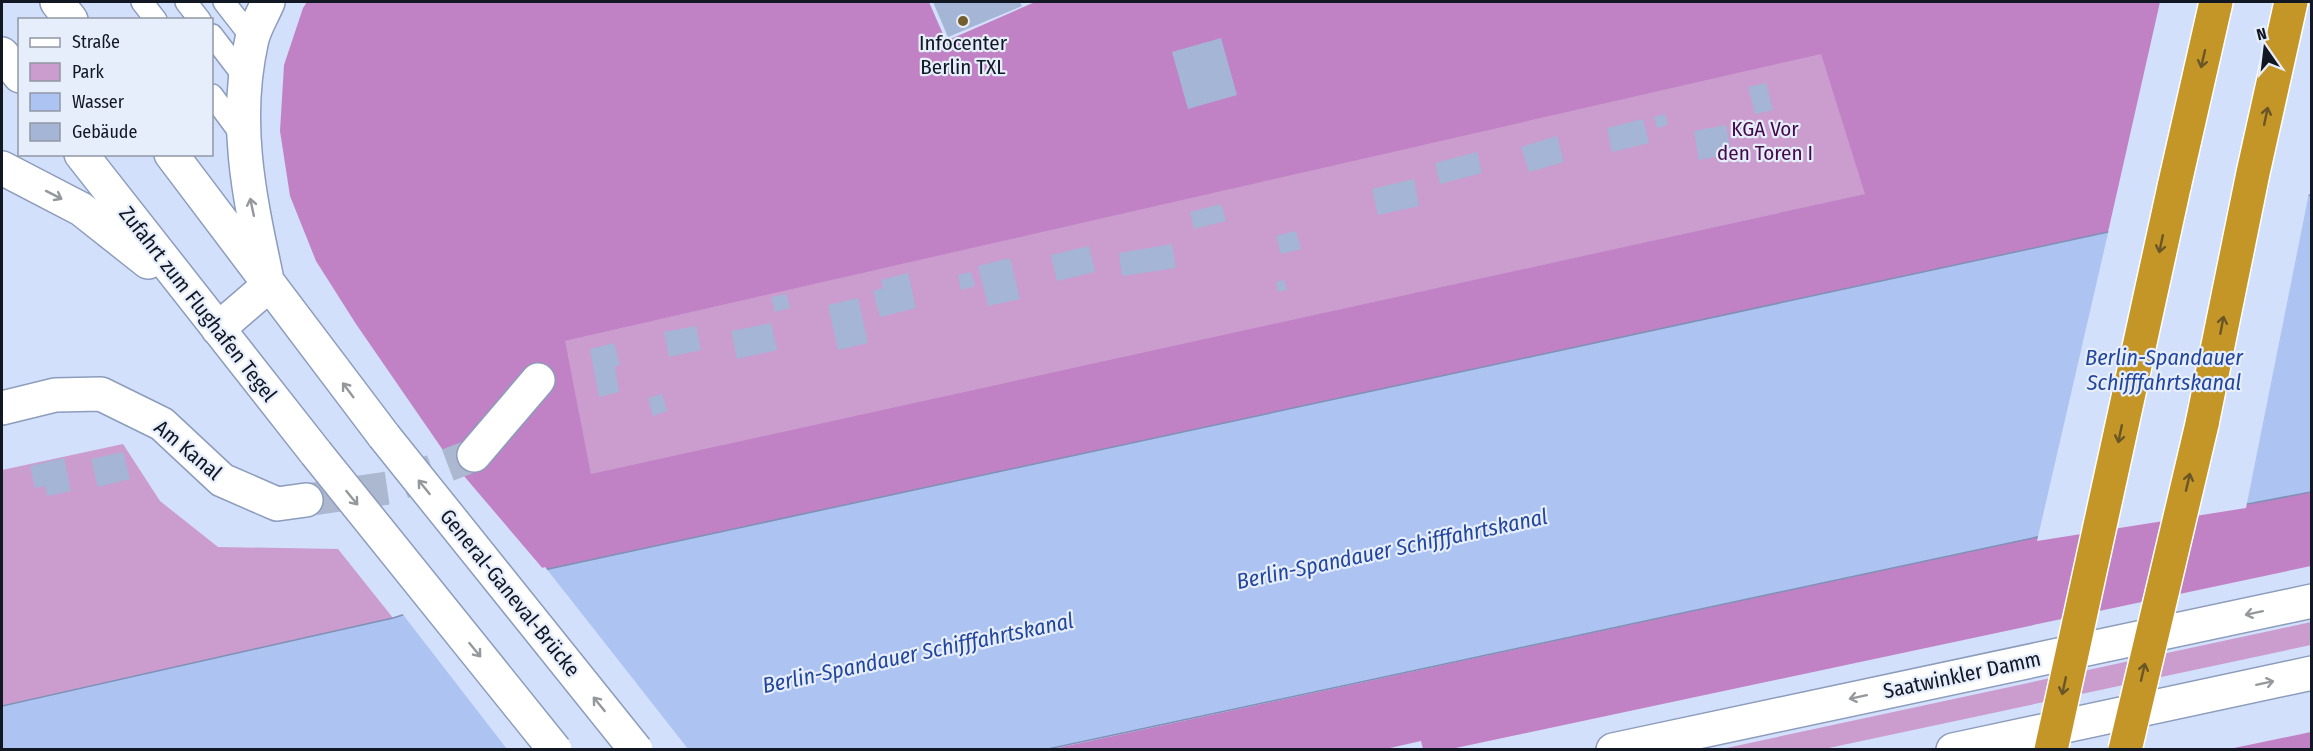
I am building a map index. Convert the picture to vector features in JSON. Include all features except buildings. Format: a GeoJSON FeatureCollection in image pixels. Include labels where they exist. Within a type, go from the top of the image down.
{"type":"FeatureCollection","features":[{"type":"Feature","properties":{"kind":"highway"},"geometry":{"type":"LineString","coordinates":[[2051,750],[2216,2]]}},
{"type":"Feature","properties":{"kind":"highway"},"geometry":{"type":"LineString","coordinates":[[2124,750],[2202,424],[2253,173],[2291,2]]}},
{"type":"Feature","properties":{"kind":"street"},"geometry":{"type":"LineString","coordinates":[[57,2],[69,18]]}},
{"type":"Feature","properties":{"kind":"street"},"geometry":{"type":"LineString","coordinates":[[268,2],[252,38],[243,137],[248,190],[268,285]]}},
{"type":"Feature","properties":{"kind":"street"},"geometry":{"type":"LineString","coordinates":[[2,54],[18,74]]}},
{"type":"Feature","properties":{"kind":"street","name":"Zufahrt zum Flughafen Tegel"},"geometry":{"type":"LineString","coordinates":[[83,156],[316,453],[555,750]]}},
{"type":"Feature","properties":{"kind":"street"},"geometry":{"type":"LineString","coordinates":[[172,156],[268,285]]}},
{"type":"Feature","properties":{"kind":"street"},"geometry":{"type":"LineString","coordinates":[[2,168],[81,209],[132,248],[213,323],[268,285]]}},
{"type":"Feature","properties":{"kind":"street","name":"General-Ganeval-Brücke"},"geometry":{"type":"LineString","coordinates":[[268,285],[384,436],[636,750]]}},
{"type":"Feature","properties":{"kind":"street"},"geometry":{"type":"LineString","coordinates":[[474,455],[538,380]]}},
{"type":"Feature","properties":{"kind":"street","name":"Am Kanal"},"geometry":{"type":"LineString","coordinates":[[2,408],[55,395],[101,394],[162,424],[222,480],[277,504],[306,500]]}},
{"type":"Feature","properties":{"kind":"street","name":"Saatwinkler Damm"},"geometry":{"type":"LineString","coordinates":[[1613,750],[2312,601]]}},
{"type":"Feature","properties":{"kind":"street"},"geometry":{"type":"LineString","coordinates":[[1953,750],[2312,673]]}},
{"type":"Feature","properties":{"kind":"lane"},"geometry":{"type":"LineString","coordinates":[[142,2],[154,18]]}},
{"type":"Feature","properties":{"kind":"lane"},"geometry":{"type":"LineString","coordinates":[[186,2],[198,18]]}},
{"type":"Feature","properties":{"kind":"lane"},"geometry":{"type":"LineString","coordinates":[[224,2],[252,38]]}},
{"type":"Feature","properties":{"kind":"lane"},"geometry":{"type":"LineString","coordinates":[[213,36],[247,81]]}},
{"type":"Feature","properties":{"kind":"lane"},"geometry":{"type":"LineString","coordinates":[[213,96],[243,137]]}},
{"type":"Feature","properties":{"kind":"green space","name":"KGA Vor den Toren I"},"geometry":{"type":"Polygon","coordinates":[[[1821,53],[1866,194],[591,475],[564,341],[1821,53]]]}},
{"type":"Feature","properties":{"kind":"green space"},"geometry":{"type":"Polygon","coordinates":[[[123,444],[160,501],[218,547],[338,549],[393,618],[2,706],[2,470],[123,444]]]}},
{"type":"Feature","properties":{"kind":"green space"},"geometry":{"type":"Polygon","coordinates":[[[2311,622],[2311,645],[1824,749],[1717,750],[2311,622]]]}},
{"type":"Feature","properties":{"kind":"shaded area"},"geometry":{"type":"Polygon","coordinates":[[[307,2],[929,2],[946,41],[1035,2],[2160,2],[2108,232],[544,570],[447,456],[356,324],[316,261],[290,196],[280,131],[284,65],[307,2]],[[1821,54],[565,341],[591,474],[1865,194],[1821,54]]]}},
{"type":"Feature","properties":{"kind":"shaded area"},"geometry":{"type":"Polygon","coordinates":[[[2311,492],[2311,566],[1451,749],[1423,749],[1421,741],[1381,750],[1048,750],[2037,537],[2311,492]]]}},
{"type":"Feature","properties":{"kind":"shaded area"},"geometry":{"type":"Polygon","coordinates":[[[2311,732],[2311,749],[2229,749],[2311,732]]]}},
{"type":"Feature","properties":{"kind":"water","name":"Berlin-Spandauer Schifffahrtskanal"},"geometry":{"type":"Polygon","coordinates":[[[2311,195],[2311,492],[2037,537],[1048,749],[2,750],[2,706],[393,618],[544,570],[2108,232],[2311,195]]]}},
{"type":"Feature","properties":{"kind":"pier"},"geometry":{"type":"Polygon","coordinates":[[[2309,193],[2246,508],[2037,541],[2109,229],[2309,193]]]}},
{"type":"Feature","properties":{"kind":"pier"},"geometry":{"type":"Polygon","coordinates":[[[545,567],[688,749],[507,749],[401,612],[545,567]]]}},
{"type":"Feature","properties":{"kind":"tunnel"},"geometry":{"type":"LineString","coordinates":[[306,500],[388,488],[474,455]]}},
{"type":"Feature","properties":{"kind":"place","name":"Infocenter Berlin TXL"},"geometry":{"type":"Point","coordinates":[963,21]}}]}
